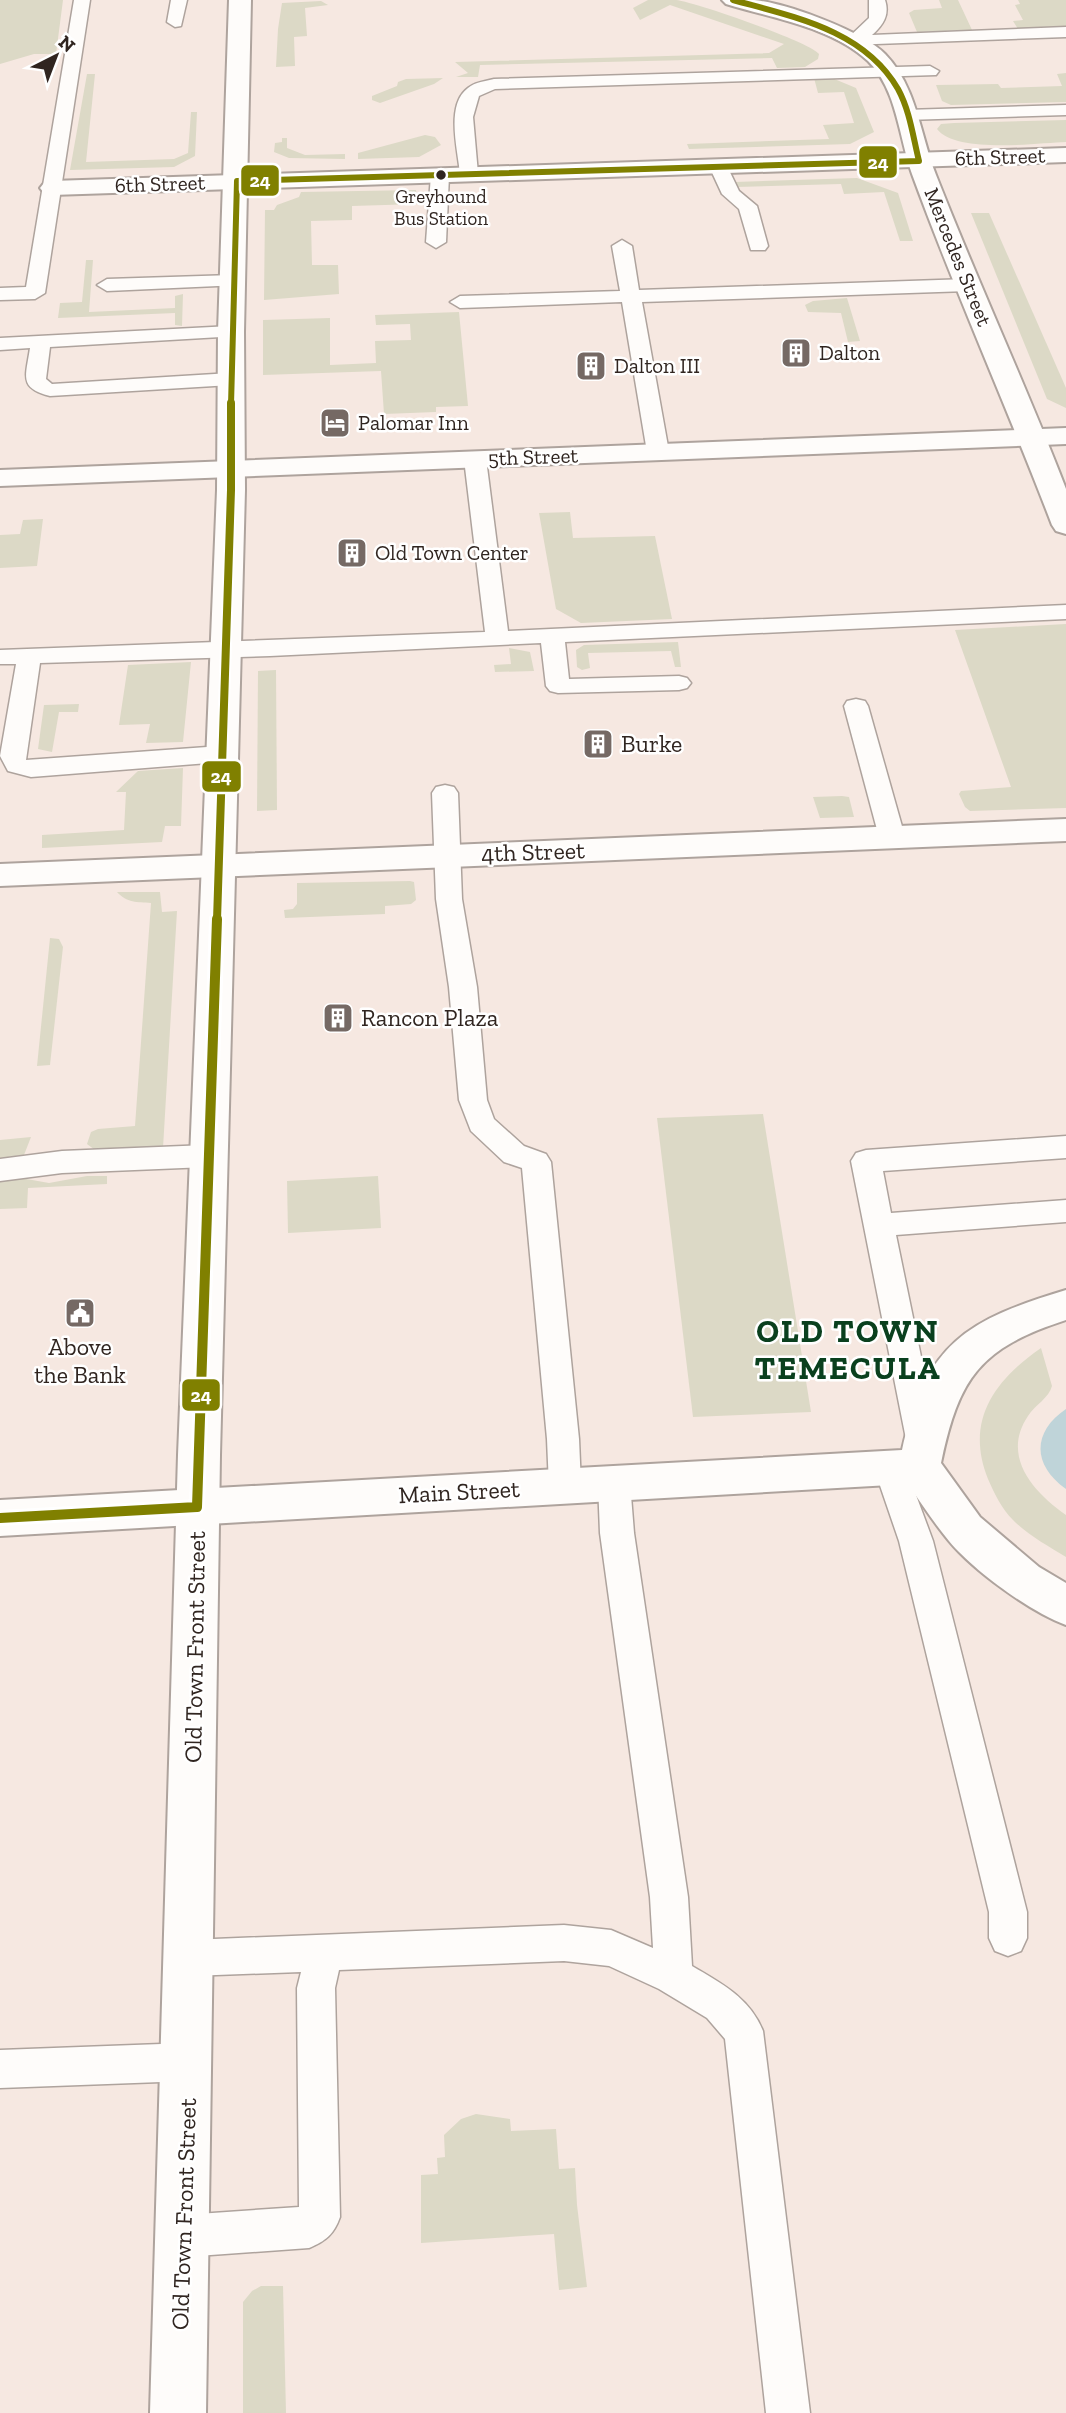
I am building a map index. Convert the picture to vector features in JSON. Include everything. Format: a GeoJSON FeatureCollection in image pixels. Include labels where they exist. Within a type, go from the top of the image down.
{"type":"FeatureCollection","features":[{"type":"Feature","properties":{"kind":"street","name":"Old Town Front Street"},"geometry":{"type":"LineString","coordinates":[[178,2413],[188,2062],[197,1507],[231,469],[231,332],[240,0]]}},
{"type":"Feature","properties":{"kind":"street","name":"Mercedes Street"},"geometry":{"type":"LineString","coordinates":[[733,0],[855,41],[876,57],[889,74],[898,90],[919,160],[968,285],[1066,525]]}},
{"type":"Feature","properties":{"kind":"street","name":"6th Street"},"geometry":{"type":"LineString","coordinates":[[52,188],[1066,155]]}},
{"type":"Feature","properties":{"kind":"street","name":"5th Street"},"geometry":{"type":"LineString","coordinates":[[0,478],[1066,436]]}},
{"type":"Feature","properties":{"kind":"street","name":"4th Street"},"geometry":{"type":"LineString","coordinates":[[0,875],[1066,830]]}},
{"type":"Feature","properties":{"kind":"street"},"geometry":{"type":"LineString","coordinates":[[1066,1305],[1022,1317],[981,1340],[948,1373],[910,1460],[965,1530],[1023,1580],[1066,1606]]}},
{"type":"Feature","properties":{"kind":"street","name":"Main Street"},"geometry":{"type":"LineString","coordinates":[[0,1518],[614,1483],[910,1460]]}},
{"type":"Feature","properties":{"kind":"lane"},"geometry":{"type":"LineString","coordinates":[[0,294],[35,293],[82,0]]}},
{"type":"Feature","properties":{"kind":"lane"},"geometry":{"type":"LineString","coordinates":[[175,22],[179,0]]}},
{"type":"Feature","properties":{"kind":"lane"},"geometry":{"type":"LineString","coordinates":[[855,41],[879,18],[881,9],[877,0]]}},
{"type":"Feature","properties":{"kind":"lane"},"geometry":{"type":"LineString","coordinates":[[855,41],[1066,32]]}},
{"type":"Feature","properties":{"kind":"lane"},"geometry":{"type":"LineString","coordinates":[[469,174],[464,112],[467,99],[471,92],[494,84],[930,71]]}},
{"type":"Feature","properties":{"kind":"lane"},"geometry":{"type":"LineString","coordinates":[[906,115],[1066,110]]}},
{"type":"Feature","properties":{"kind":"lane"},"geometry":{"type":"LineString","coordinates":[[718,166],[726,190],[734,199],[748,206],[758,246]]}},
{"type":"Feature","properties":{"kind":"lane"},"geometry":{"type":"LineString","coordinates":[[436,242],[440,175]]}},
{"type":"Feature","properties":{"kind":"lane"},"geometry":{"type":"LineString","coordinates":[[622,246],[658,452]]}},
{"type":"Feature","properties":{"kind":"lane"},"geometry":{"type":"LineString","coordinates":[[107,285],[233,281]]}},
{"type":"Feature","properties":{"kind":"lane"},"geometry":{"type":"LineString","coordinates":[[460,302],[968,285]]}},
{"type":"Feature","properties":{"kind":"lane"},"geometry":{"type":"LineString","coordinates":[[0,344],[231,332]]}},
{"type":"Feature","properties":{"kind":"lane"},"geometry":{"type":"LineString","coordinates":[[41,342],[36,379],[38,386],[50,390],[231,379]]}},
{"type":"Feature","properties":{"kind":"lane"},"geometry":{"type":"LineString","coordinates":[[475,459],[497,638]]}},
{"type":"Feature","properties":{"kind":"lane"},"geometry":{"type":"LineString","coordinates":[[0,657],[225,651],[1066,612]]}},
{"type":"Feature","properties":{"kind":"lane"},"geometry":{"type":"LineString","coordinates":[[552,636],[558,687],[679,683]]}},
{"type":"Feature","properties":{"kind":"lane"},"geometry":{"type":"LineString","coordinates":[[29,656],[12,758],[16,766],[32,769],[221,754]]}},
{"type":"Feature","properties":{"kind":"lane"},"geometry":{"type":"LineString","coordinates":[[856,706],[892,837]]}},
{"type":"Feature","properties":{"kind":"lane"},"geometry":{"type":"LineString","coordinates":[[445,793],[449,899],[463,987],[473,1101],[481,1124],[514,1154],[536,1163],[563,1439],[565,1486]]}},
{"type":"Feature","properties":{"kind":"lane"},"geometry":{"type":"LineString","coordinates":[[1008,1938],[1008,1912],[919,1554],[910,1460],[879,1225],[866,1161],[1066,1147]]}},
{"type":"Feature","properties":{"kind":"lane"},"geometry":{"type":"LineString","coordinates":[[0,1170],[62,1162],[207,1156]]}},
{"type":"Feature","properties":{"kind":"lane"},"geometry":{"type":"LineString","coordinates":[[879,1225],[1066,1211]]}},
{"type":"Feature","properties":{"kind":"lane"},"geometry":{"type":"LineString","coordinates":[[614,1483],[617,1533],[669,1897],[673,1976]]}},
{"type":"Feature","properties":{"kind":"lane"},"geometry":{"type":"LineString","coordinates":[[190,1958],[564,1944],[611,1948],[673,1976],[721,2005],[744,2031],[788,2413]]}},
{"type":"Feature","properties":{"kind":"lane"},"geometry":{"type":"LineString","coordinates":[[183,2236],[309,2227],[320,2217],[316,1988],[320,1974],[318,1952]]}},
{"type":"Feature","properties":{"kind":"lane"},"geometry":{"type":"LineString","coordinates":[[0,2069],[188,2062]]}},
{"type":"Feature","properties":{"kind":"shaded area"},"geometry":{"type":"Polygon","coordinates":[[[0,0],[63,0],[56,54],[34,54],[0,64],[0,0]]]}},
{"type":"Feature","properties":{"kind":"shaded area"},"geometry":{"type":"Polygon","coordinates":[[[648,0],[687,2],[727,15],[811,48],[819,54],[818,59],[805,67],[777,68],[772,58],[480,65],[478,77],[456,77],[468,73],[455,62],[769,53],[784,44],[670,5],[640,20],[633,8],[648,0]]]}},
{"type":"Feature","properties":{"kind":"shaded area"},"geometry":{"type":"Polygon","coordinates":[[[939,0],[958,0],[972,30],[917,32],[909,13],[914,10],[942,8],[939,0]]]}},
{"type":"Feature","properties":{"kind":"shaded area"},"geometry":{"type":"Polygon","coordinates":[[[1018,0],[1066,0],[1066,27],[1018,29],[1013,21],[1023,20],[1015,5],[1020,4],[1018,0]]]}},
{"type":"Feature","properties":{"kind":"shaded area"},"geometry":{"type":"Polygon","coordinates":[[[321,1],[328,5],[305,8],[307,36],[294,37],[295,66],[276,67],[282,3],[321,1]]]}},
{"type":"Feature","properties":{"kind":"shaded area"},"geometry":{"type":"Polygon","coordinates":[[[1066,73],[1066,102],[951,105],[942,101],[936,85],[998,84],[1001,88],[1062,86],[1057,74],[1066,73]]]}},
{"type":"Feature","properties":{"kind":"shaded area"},"geometry":{"type":"Polygon","coordinates":[[[87,74],[95,74],[86,162],[174,159],[188,153],[191,112],[197,112],[195,156],[174,167],[70,170],[87,74]]]}},
{"type":"Feature","properties":{"kind":"shaded area"},"geometry":{"type":"Polygon","coordinates":[[[443,78],[434,84],[380,103],[372,100],[372,96],[397,86],[398,82],[406,79],[443,78]]]}},
{"type":"Feature","properties":{"kind":"shaded area"},"geometry":{"type":"Polygon","coordinates":[[[814,78],[832,78],[856,88],[874,132],[850,144],[689,149],[687,144],[829,139],[823,125],[854,123],[844,92],[818,93],[814,78]]]}},
{"type":"Feature","properties":{"kind":"shaded area"},"geometry":{"type":"Polygon","coordinates":[[[1066,120],[1066,142],[978,144],[947,137],[937,129],[941,124],[954,123],[1066,120]]]}},
{"type":"Feature","properties":{"kind":"shaded area"},"geometry":{"type":"Polygon","coordinates":[[[425,135],[435,137],[441,145],[419,157],[358,159],[358,153],[425,135]]]}},
{"type":"Feature","properties":{"kind":"shaded area"},"geometry":{"type":"Polygon","coordinates":[[[282,138],[287,138],[287,148],[305,155],[345,154],[345,159],[289,158],[274,152],[275,143],[282,142],[282,138]]]}},
{"type":"Feature","properties":{"kind":"shaded area"},"geometry":{"type":"Polygon","coordinates":[[[857,178],[898,193],[913,241],[900,241],[884,192],[844,194],[841,184],[736,187],[735,182],[857,178]]]}},
{"type":"Feature","properties":{"kind":"shaded area"},"geometry":{"type":"Polygon","coordinates":[[[416,190],[418,204],[352,206],[352,220],[311,221],[312,265],[338,265],[339,294],[264,300],[265,210],[274,210],[277,205],[299,197],[301,192],[416,190]]]}},
{"type":"Feature","properties":{"kind":"shaded area"},"geometry":{"type":"Polygon","coordinates":[[[971,213],[989,213],[1066,388],[1066,408],[1047,399],[971,213]]]}},
{"type":"Feature","properties":{"kind":"shaded area"},"geometry":{"type":"Polygon","coordinates":[[[86,260],[93,260],[89,312],[175,308],[175,296],[183,294],[182,326],[175,325],[175,313],[58,318],[60,303],[82,302],[86,260]]]}},
{"type":"Feature","properties":{"kind":"shaded area"},"geometry":{"type":"Polygon","coordinates":[[[847,298],[860,341],[848,342],[841,313],[808,312],[805,305],[813,301],[847,298]]]}},
{"type":"Feature","properties":{"kind":"shaded area"},"geometry":{"type":"Polygon","coordinates":[[[459,312],[468,406],[436,407],[436,412],[384,414],[381,371],[263,375],[263,320],[330,318],[330,365],[376,363],[375,341],[411,340],[410,324],[376,325],[375,315],[459,312]]]}},
{"type":"Feature","properties":{"kind":"shaded area"},"geometry":{"type":"Polygon","coordinates":[[[570,512],[573,538],[655,536],[672,619],[581,623],[556,609],[539,513],[570,512]]]}},
{"type":"Feature","properties":{"kind":"shaded area"},"geometry":{"type":"Polygon","coordinates":[[[43,519],[37,566],[0,568],[0,535],[20,534],[23,520],[43,519]]]}},
{"type":"Feature","properties":{"kind":"shaded area"},"geometry":{"type":"Polygon","coordinates":[[[1066,624],[1066,808],[970,811],[959,794],[961,791],[1011,787],[955,630],[1066,624]]]}},
{"type":"Feature","properties":{"kind":"shaded area"},"geometry":{"type":"Polygon","coordinates":[[[678,642],[681,667],[675,667],[671,651],[588,653],[590,668],[582,670],[577,667],[576,650],[584,645],[678,642]]]}},
{"type":"Feature","properties":{"kind":"shaded area"},"geometry":{"type":"Polygon","coordinates":[[[509,648],[530,652],[534,671],[495,672],[494,665],[511,664],[509,648]]]}},
{"type":"Feature","properties":{"kind":"shaded area"},"geometry":{"type":"Polygon","coordinates":[[[191,662],[183,742],[146,743],[150,724],[119,725],[128,665],[191,662]]]}},
{"type":"Feature","properties":{"kind":"shaded area"},"geometry":{"type":"Polygon","coordinates":[[[276,670],[277,810],[257,811],[258,671],[276,670]]]}},
{"type":"Feature","properties":{"kind":"shaded area"},"geometry":{"type":"Polygon","coordinates":[[[79,704],[78,712],[59,712],[52,752],[38,749],[44,705],[79,704]]]}},
{"type":"Feature","properties":{"kind":"shaded area"},"geometry":{"type":"Polygon","coordinates":[[[183,768],[181,826],[165,826],[162,842],[42,848],[42,835],[124,830],[126,792],[116,792],[138,771],[183,768]]]}},
{"type":"Feature","properties":{"kind":"shaded area"},"geometry":{"type":"Polygon","coordinates":[[[813,797],[849,797],[854,817],[820,818],[813,797]]]}},
{"type":"Feature","properties":{"kind":"shaded area"},"geometry":{"type":"Polygon","coordinates":[[[414,882],[416,900],[411,904],[385,906],[385,914],[285,918],[284,910],[293,909],[297,904],[297,883],[414,882]]]}},
{"type":"Feature","properties":{"kind":"shaded area"},"geometry":{"type":"Polygon","coordinates":[[[117,892],[160,892],[162,912],[177,911],[163,1148],[95,1150],[87,1144],[91,1132],[98,1129],[135,1126],[151,903],[128,900],[117,892]]]}},
{"type":"Feature","properties":{"kind":"shaded area"},"geometry":{"type":"Polygon","coordinates":[[[50,938],[59,939],[63,947],[50,1065],[37,1066],[50,938]]]}},
{"type":"Feature","properties":{"kind":"shaded area"},"geometry":{"type":"Polygon","coordinates":[[[763,1114],[811,1412],[693,1417],[657,1118],[763,1114]]]}},
{"type":"Feature","properties":{"kind":"shaded area"},"geometry":{"type":"Polygon","coordinates":[[[31,1137],[24,1155],[0,1158],[0,1140],[31,1137]]]}},
{"type":"Feature","properties":{"kind":"shaded area"},"geometry":{"type":"Polygon","coordinates":[[[87,1176],[107,1176],[107,1184],[28,1188],[27,1208],[0,1209],[0,1181],[21,1178],[49,1183],[87,1176]]]}},
{"type":"Feature","properties":{"kind":"shaded area"},"geometry":{"type":"Polygon","coordinates":[[[378,1176],[381,1228],[288,1233],[287,1181],[378,1176]]]}},
{"type":"Feature","properties":{"kind":"shaded area"},"geometry":{"type":"Polygon","coordinates":[[[1041,1348],[1052,1386],[1028,1416],[1021,1431],[1019,1459],[1032,1484],[1066,1515],[1066,1557],[1009,1516],[993,1490],[982,1458],[982,1421],[988,1405],[1009,1374],[1041,1348]]]}},
{"type":"Feature","properties":{"kind":"shaded area"},"geometry":{"type":"Polygon","coordinates":[[[1066,1409],[1066,1489],[1047,1470],[1040,1449],[1047,1428],[1066,1409]]]}},
{"type":"Feature","properties":{"kind":"shaded area"},"geometry":{"type":"Polygon","coordinates":[[[476,2114],[510,2119],[511,2131],[556,2129],[559,2169],[575,2168],[587,2287],[559,2290],[554,2234],[421,2243],[421,2175],[438,2174],[437,2158],[445,2157],[444,2135],[461,2119],[476,2114]]]}},
{"type":"Feature","properties":{"kind":"shaded area"},"geometry":{"type":"Polygon","coordinates":[[[261,2286],[283,2286],[286,2413],[243,2413],[243,2302],[252,2291],[261,2286]]]}},
{"type":"Feature","properties":{"kind":"transit line","name":"24"},"geometry":{"type":"LineString","coordinates":[[0,1518],[197,1507],[231,490],[231,332],[237,181],[919,161],[902,97],[884,69],[867,52],[826,28],[733,0]]}},
{"type":"Feature","properties":{"kind":"place","name":"Greyhound Bus Station"},"geometry":{"type":"Point","coordinates":[441,175]}},
{"type":"Feature","properties":{"kind":"place","name":"Dalton"},"geometry":{"type":"Point","coordinates":[796,353]}},
{"type":"Feature","properties":{"kind":"place","name":"Dalton III"},"geometry":{"type":"Point","coordinates":[591,366]}},
{"type":"Feature","properties":{"kind":"place","name":"Palomar Inn"},"geometry":{"type":"Point","coordinates":[335,423]}},
{"type":"Feature","properties":{"kind":"place","name":"Old Town Center"},"geometry":{"type":"Point","coordinates":[352,553]}},
{"type":"Feature","properties":{"kind":"place","name":"Burke"},"geometry":{"type":"Point","coordinates":[598,744]}},
{"type":"Feature","properties":{"kind":"place","name":"Rancon Plaza"},"geometry":{"type":"Point","coordinates":[338,1018]}},
{"type":"Feature","properties":{"kind":"place","name":"Above the Bank"},"geometry":{"type":"Point","coordinates":[80,1313]}},
{"type":"Feature","properties":{"kind":"district","name":"OLD TOWN TEMECULA"},"geometry":{"type":"Point","coordinates":[848,1350]}}]}
